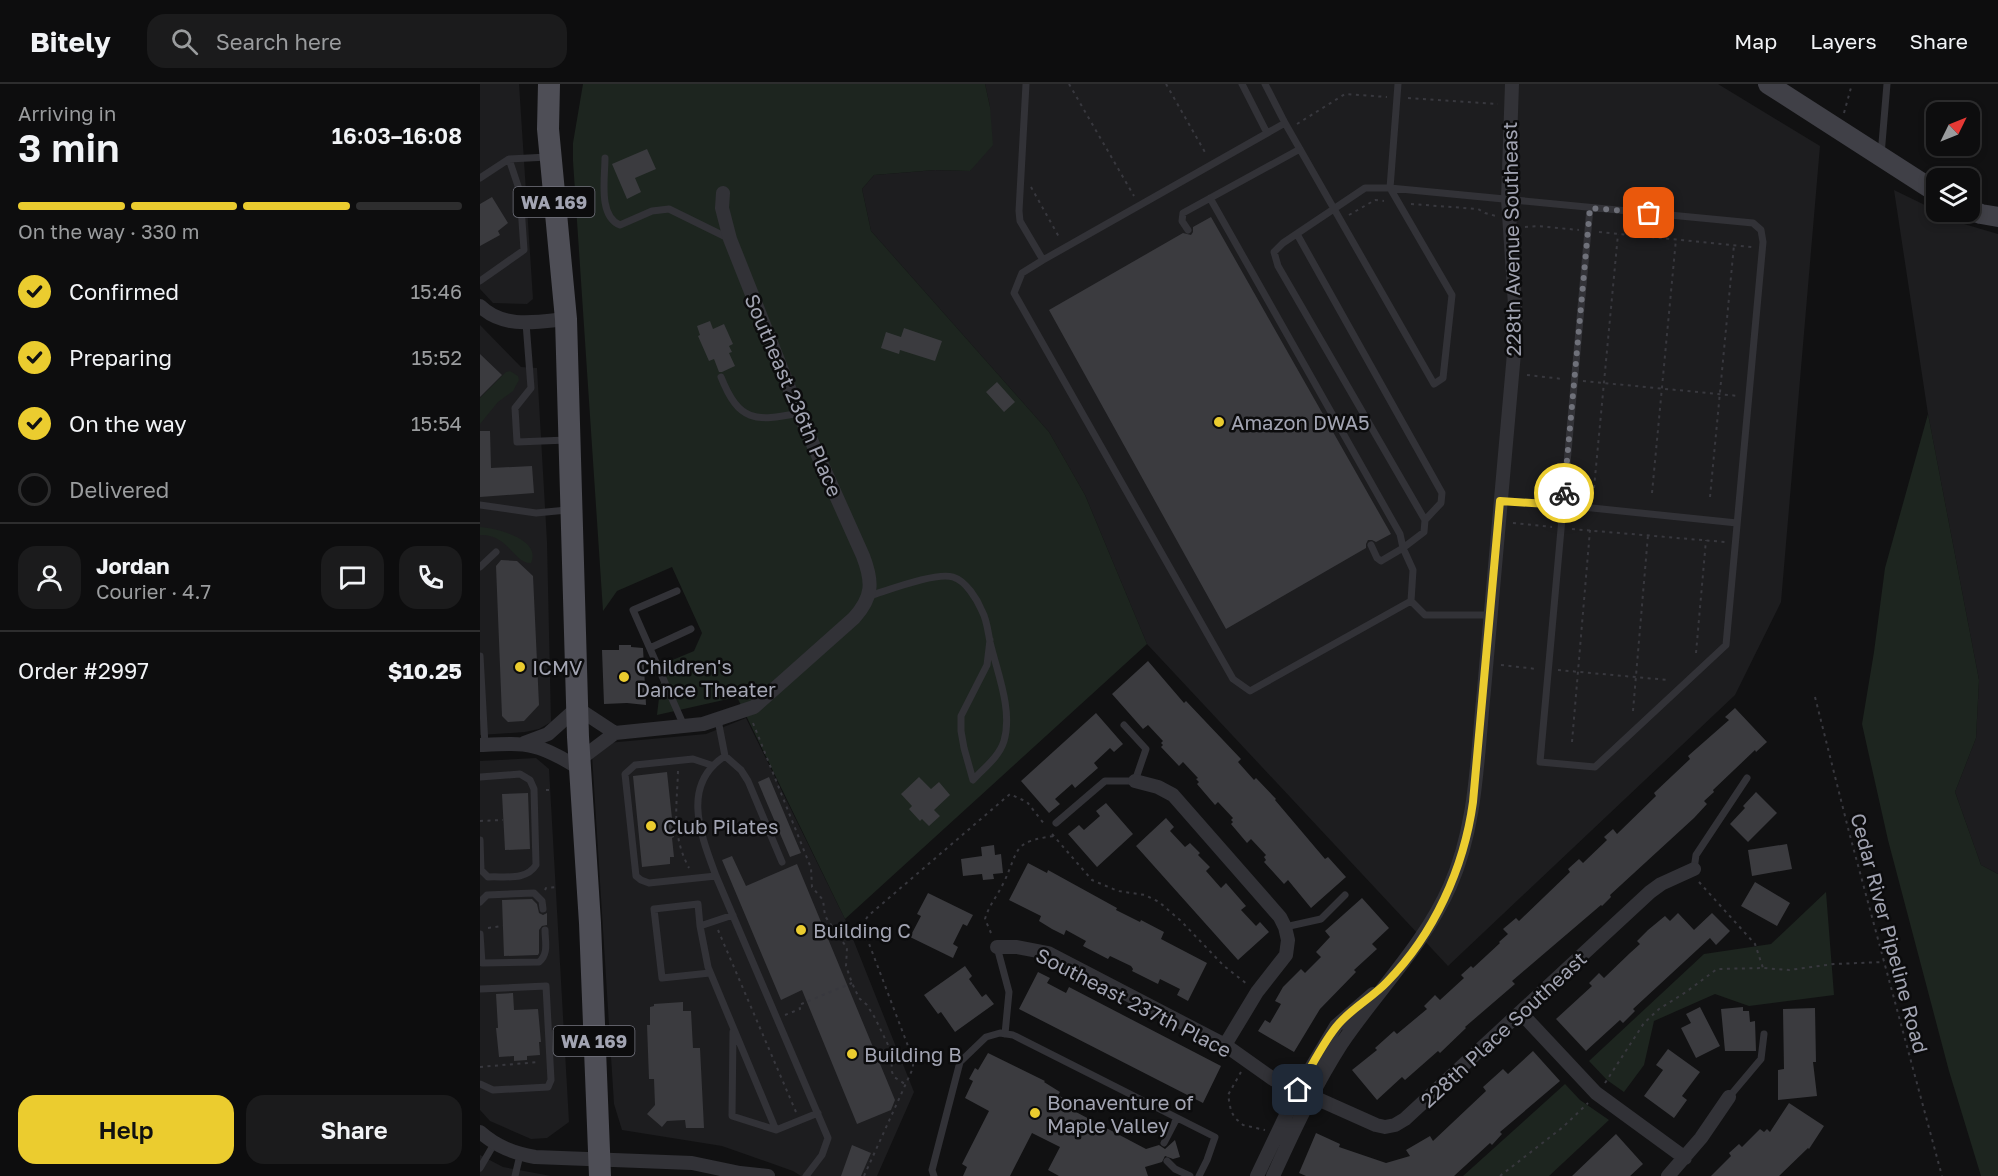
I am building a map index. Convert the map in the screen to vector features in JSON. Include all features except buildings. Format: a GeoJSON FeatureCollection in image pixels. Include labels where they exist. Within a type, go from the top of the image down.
{"type":"FeatureCollection","features":[{"type":"Feature","properties":{"kind":"main road","name":"WA 169"},"geometry":{"type":"LineString","coordinates":[[549,84],[550,157],[566,319],[579,765],[590,923],[599,1167]]}},
{"type":"Feature","properties":{"kind":"street","name":"228th Avenue Southeast"},"geometry":{"type":"LineString","coordinates":[[1257,1176],[1277,1133],[1304,1092],[1414,948],[1437,913],[1460,859],[1471,818],[1512,374],[1515,305],[1508,199],[1512,84]]}},
{"type":"Feature","properties":{"kind":"street"},"geometry":{"type":"LineString","coordinates":[[1768,84],[1926,186]]}},
{"type":"Feature","properties":{"kind":"street","name":"Southeast 236th Place"},"geometry":{"type":"LineString","coordinates":[[723,193],[722,208],[730,239],[799,413],[869,571],[869,596]]}},
{"type":"Feature","properties":{"kind":"street"},"geometry":{"type":"LineString","coordinates":[[1980,214],[1998,217]]}},
{"type":"Feature","properties":{"kind":"street"},"geometry":{"type":"LineString","coordinates":[[480,306],[495,317],[526,322],[566,319]]}},
{"type":"Feature","properties":{"kind":"street"},"geometry":{"type":"LineString","coordinates":[[524,743],[579,765],[615,733],[718,720],[754,707],[854,618],[863,609],[869,596]]}},
{"type":"Feature","properties":{"kind":"street"},"geometry":{"type":"LineString","coordinates":[[482,745],[524,743],[548,734],[577,708],[615,733]]}},
{"type":"Feature","properties":{"kind":"street"},"geometry":{"type":"LineString","coordinates":[[1135,782],[1158,787],[1173,795],[1280,917],[1285,927],[1288,940],[1286,955],[1257,992],[1225,1045]]}},
{"type":"Feature","properties":{"kind":"street","name":"228th Place Southeast"},"geometry":{"type":"LineString","coordinates":[[1304,1092],[1364,1121],[1385,1127],[1395,1125],[1405,1119],[1650,892],[1661,884],[1694,869]]}},
{"type":"Feature","properties":{"kind":"street","name":"Southeast 237th Place"},"geometry":{"type":"LineString","coordinates":[[997,947],[1017,947],[1048,954],[1225,1045],[1273,1079],[1304,1092]]}},
{"type":"Feature","properties":{"kind":"street"},"geometry":{"type":"LineString","coordinates":[[1521,1013],[1596,1093],[1685,1158]]}},
{"type":"Feature","properties":{"kind":"street","name":"228th Avenue Southeast"},"geometry":{"type":"LineString","coordinates":[[1274,1176],[1304,1092]]}},
{"type":"Feature","properties":{"kind":"street"},"geometry":{"type":"LineString","coordinates":[[1668,1176],[1685,1158],[1729,1097]]}},
{"type":"Feature","properties":{"kind":"street"},"geometry":{"type":"LineString","coordinates":[[480,1132],[494,1144],[520,1155],[599,1167],[693,1163],[742,1175],[768,1176]]}},
{"type":"Feature","properties":{"kind":"lane"},"geometry":{"type":"LineString","coordinates":[[1026,84],[1019,211],[1020,221],[1043,260]]}},
{"type":"Feature","properties":{"kind":"lane"},"geometry":{"type":"LineString","coordinates":[[1242,84],[1268,133]]}},
{"type":"Feature","properties":{"kind":"lane"},"geometry":{"type":"LineString","coordinates":[[1265,84],[1434,384],[1443,378],[1452,295],[1390,188],[1398,84]]}},
{"type":"Feature","properties":{"kind":"lane"},"geometry":{"type":"LineString","coordinates":[[1880,157],[1887,84]]}},
{"type":"Feature","properties":{"kind":"lane"},"geometry":{"type":"LineString","coordinates":[[1285,123],[1022,273],[1014,293],[1233,679],[1250,691],[1411,601]]}},
{"type":"Feature","properties":{"kind":"lane"},"geometry":{"type":"LineString","coordinates":[[1188,230],[1182,221],[1183,213],[1300,149]]}},
{"type":"Feature","properties":{"kind":"lane"},"geometry":{"type":"LineString","coordinates":[[480,178],[509,159],[550,157]]}},
{"type":"Feature","properties":{"kind":"lane"},"geometry":{"type":"LineString","coordinates":[[605,158],[606,206],[611,220],[620,225],[652,211],[669,209],[730,239]]}},
{"type":"Feature","properties":{"kind":"lane"},"geometry":{"type":"LineString","coordinates":[[480,281],[524,250],[520,192],[509,159]]}},
{"type":"Feature","properties":{"kind":"lane"},"geometry":{"type":"LineString","coordinates":[[1371,545],[1377,558],[1381,561],[1424,532],[1425,520],[1278,266],[1274,252],[1283,243],[1365,188],[1390,188],[1753,223],[1763,235],[1726,645],[1596,767],[1540,762],[1590,208]]}},
{"type":"Feature","properties":{"kind":"lane"},"geometry":{"type":"LineString","coordinates":[[1210,198],[1400,534],[1403,548],[1413,570],[1411,601],[1425,615],[1491,615]]}},
{"type":"Feature","properties":{"kind":"lane"},"geometry":{"type":"LineString","coordinates":[[1297,234],[1442,493],[1441,503],[1425,520]]}},
{"type":"Feature","properties":{"kind":"lane"},"geometry":{"type":"LineString","coordinates":[[526,322],[531,388],[515,408],[517,442],[570,440]]}},
{"type":"Feature","properties":{"kind":"lane"},"geometry":{"type":"LineString","coordinates":[[721,377],[727,393],[737,408],[747,414],[768,419],[799,413]]}},
{"type":"Feature","properties":{"kind":"lane"},"geometry":{"type":"LineString","coordinates":[[1500,501],[1563,505],[1737,523]]}},
{"type":"Feature","properties":{"kind":"lane"},"geometry":{"type":"LineString","coordinates":[[480,505],[536,513],[572,509]]}},
{"type":"Feature","properties":{"kind":"lane"},"geometry":{"type":"LineString","coordinates":[[480,567],[496,552]]}},
{"type":"Feature","properties":{"kind":"lane"},"geometry":{"type":"LineString","coordinates":[[869,596],[934,576],[954,577],[964,584],[983,612],[990,640],[1003,698],[1006,719],[1004,741],[997,754],[973,780],[962,740],[961,716],[987,665],[990,640]]}},
{"type":"Feature","properties":{"kind":"lane"},"geometry":{"type":"LineString","coordinates":[[677,591],[633,610],[684,726]]}},
{"type":"Feature","properties":{"kind":"lane"},"geometry":{"type":"LineString","coordinates":[[650,648],[691,629]]}},
{"type":"Feature","properties":{"kind":"lane"},"geometry":{"type":"LineString","coordinates":[[480,656],[482,745]]}},
{"type":"Feature","properties":{"kind":"lane"},"geometry":{"type":"LineString","coordinates":[[718,720],[725,756],[741,770],[748,781],[782,862]]}},
{"type":"Feature","properties":{"kind":"lane"},"geometry":{"type":"LineString","coordinates":[[1056,823],[1105,781],[1135,782],[1146,749],[1124,725]]}},
{"type":"Feature","properties":{"kind":"lane"},"geometry":{"type":"LineString","coordinates":[[725,756],[711,765],[698,798],[700,832],[716,876],[828,1138],[822,1155],[806,1176]]}},
{"type":"Feature","properties":{"kind":"lane"},"geometry":{"type":"LineString","coordinates":[[711,765],[693,759],[635,765],[625,774],[636,876],[649,883],[716,876]]}},
{"type":"Feature","properties":{"kind":"lane"},"geometry":{"type":"LineString","coordinates":[[480,777],[520,774],[530,780],[534,789],[538,859],[534,869],[521,876],[488,877],[481,870],[480,840]]}},
{"type":"Feature","properties":{"kind":"lane"},"geometry":{"type":"LineString","coordinates":[[1694,869],[1696,855],[1747,778]]}},
{"type":"Feature","properties":{"kind":"lane"},"geometry":{"type":"LineString","coordinates":[[480,902],[487,896],[534,893],[542,901],[543,909]]}},
{"type":"Feature","properties":{"kind":"lane"},"geometry":{"type":"LineString","coordinates":[[1285,927],[1321,919],[1345,895]]}},
{"type":"Feature","properties":{"kind":"lane"},"geometry":{"type":"LineString","coordinates":[[710,973],[662,978],[654,909],[698,904],[710,973],[776,1130]]}},
{"type":"Feature","properties":{"kind":"lane"},"geometry":{"type":"LineString","coordinates":[[700,926],[733,915]]}},
{"type":"Feature","properties":{"kind":"lane"},"geometry":{"type":"LineString","coordinates":[[480,934],[482,963],[539,962],[546,952],[544,930]]}},
{"type":"Feature","properties":{"kind":"lane"},"geometry":{"type":"LineString","coordinates":[[997,947],[1009,992],[1005,1034]]}},
{"type":"Feature","properties":{"kind":"lane"},"geometry":{"type":"LineString","coordinates":[[480,988],[546,986],[551,1080],[548,1087],[493,1090],[480,1084]]}},
{"type":"Feature","properties":{"kind":"lane"},"geometry":{"type":"LineString","coordinates":[[734,1029],[732,1116],[776,1130],[818,1113]]}},
{"type":"Feature","properties":{"kind":"lane"},"geometry":{"type":"LineString","coordinates":[[934,1176],[932,1170],[960,1062],[986,1037],[1005,1034],[1013,1035],[1215,1137],[1199,1176]]}},
{"type":"Feature","properties":{"kind":"lane"},"geometry":{"type":"LineString","coordinates":[[1729,1097],[1761,1059],[1764,1034]]}},
{"type":"Feature","properties":{"kind":"lane"},"geometry":{"type":"LineString","coordinates":[[1164,1143],[1177,1118]]}},
{"type":"Feature","properties":{"kind":"lane"},"geometry":{"type":"LineString","coordinates":[[480,1168],[494,1144]]}},
{"type":"Feature","properties":{"kind":"lane"},"geometry":{"type":"LineString","coordinates":[[515,1176],[520,1155]]}},
{"type":"Feature","properties":{"kind":"lane"},"geometry":{"type":"LineString","coordinates":[[1167,1161],[1175,1169],[1190,1176]]}},
{"type":"Feature","properties":{"kind":"path"},"geometry":{"type":"LineString","coordinates":[[1069,84],[1139,206]]}},
{"type":"Feature","properties":{"kind":"path"},"geometry":{"type":"LineString","coordinates":[[1166,84],[1212,164]]}},
{"type":"Feature","properties":{"kind":"path"},"geometry":{"type":"LineString","coordinates":[[1839,130],[1852,84]]}},
{"type":"Feature","properties":{"kind":"path"},"geometry":{"type":"LineString","coordinates":[[1021,169],[1065,248]]}},
{"type":"Feature","properties":{"kind":"path"},"geometry":{"type":"LineString","coordinates":[[1341,220],[1375,200],[1478,209],[1509,223],[1762,248]]}},
{"type":"Feature","properties":{"kind":"path"},"geometry":{"type":"LineString","coordinates":[[1594,488],[1618,234]]}},
{"type":"Feature","properties":{"kind":"path"},"geometry":{"type":"LineString","coordinates":[[1652,493],[1676,239]]}},
{"type":"Feature","properties":{"kind":"path"},"geometry":{"type":"LineString","coordinates":[[1710,497],[1734,245]]}},
{"type":"Feature","properties":{"kind":"path"},"geometry":{"type":"LineString","coordinates":[[1512,374],[1749,397]]}},
{"type":"Feature","properties":{"kind":"path"},"geometry":{"type":"LineString","coordinates":[[1498,522],[1735,543]]}},
{"type":"Feature","properties":{"kind":"path"},"geometry":{"type":"LineString","coordinates":[[1572,742],[1590,530]]}},
{"type":"Feature","properties":{"kind":"path"},"geometry":{"type":"LineString","coordinates":[[1633,711],[1648,535]]}},
{"type":"Feature","properties":{"kind":"path"},"geometry":{"type":"LineString","coordinates":[[1696,653],[1706,540]]}},
{"type":"Feature","properties":{"kind":"path"},"geometry":{"type":"LineString","coordinates":[[1486,664],[1668,680]]}},
{"type":"Feature","properties":{"kind":"path","name":"Cedar River Pipeline Road"},"geometry":{"type":"LineString","coordinates":[[1815,697],[1942,1176]]}},
{"type":"Feature","properties":{"kind":"path"},"geometry":{"type":"LineString","coordinates":[[748,709],[812,868],[812,887],[823,900],[825,916],[846,948],[846,966],[852,983],[859,998],[867,1005],[875,1018],[891,1051],[894,1077],[905,1084]]}},
{"type":"Feature","properties":{"kind":"path"},"geometry":{"type":"LineString","coordinates":[[480,821],[503,820]]}},
{"type":"Feature","properties":{"kind":"path"},"geometry":{"type":"LineString","coordinates":[[997,947],[985,919],[989,906],[1004,881],[1014,855],[1032,839],[1054,836],[1061,828],[1056,823]]}},
{"type":"Feature","properties":{"kind":"path"},"geometry":{"type":"LineString","coordinates":[[1694,869],[1698,881],[1755,944],[1763,968]]}},
{"type":"Feature","properties":{"kind":"path"},"geometry":{"type":"LineString","coordinates":[[480,929],[503,926]]}},
{"type":"Feature","properties":{"kind":"path"},"geometry":{"type":"LineString","coordinates":[[1500,1176],[1585,1107],[1606,1082],[1644,1023],[1659,1009],[1717,969],[1789,970],[1834,964],[1884,962]]}},
{"type":"Feature","properties":{"kind":"path"},"geometry":{"type":"LineString","coordinates":[[759,1027],[800,1009],[799,1005],[852,983]]}},
{"type":"Feature","properties":{"kind":"path"},"geometry":{"type":"LineString","coordinates":[[480,1067],[550,1061]]}},
{"type":"Feature","properties":{"kind":"path"},"geometry":{"type":"LineString","coordinates":[[1248,1062],[1230,1090],[1228,1102],[1231,1111],[1234,1118],[1243,1125],[1277,1133]]}},
{"type":"Feature","properties":{"kind":"shaded area"},"geometry":{"type":"Polygon","coordinates":[[[480,84],[519,84],[533,299],[527,304],[493,303],[480,289],[480,84]]]}},
{"type":"Feature","properties":{"kind":"shaded area"},"geometry":{"type":"Polygon","coordinates":[[[583,84],[985,84],[990,107],[993,145],[970,171],[935,170],[874,175],[862,189],[871,231],[1049,432],[1085,495],[1147,644],[845,919],[737,697],[657,715],[663,664],[694,651],[702,633],[672,567],[617,591],[603,611],[573,161],[573,143],[583,84]]]}},
{"type":"Feature","properties":{"kind":"shaded area"},"geometry":{"type":"Polygon","coordinates":[[[985,84],[1718,84],[1820,146],[1781,602],[1735,695],[1448,966],[1147,644],[1085,495],[1049,432],[871,231],[862,189],[874,175],[935,170],[970,171],[990,107],[985,84]]]}},
{"type":"Feature","properties":{"kind":"shaded area"},"geometry":{"type":"Polygon","coordinates":[[[1894,190],[1926,206],[1926,222],[1960,222],[1998,234],[1998,874],[1981,865],[1955,792],[1976,738],[1979,680],[1928,414],[1894,190]]]}},
{"type":"Feature","properties":{"kind":"shaded area"},"geometry":{"type":"Polygon","coordinates":[[[480,325],[521,367],[537,368],[547,542],[551,722],[539,729],[525,732],[480,735],[480,325]]]}},
{"type":"Feature","properties":{"kind":"shaded area"},"geometry":{"type":"Polygon","coordinates":[[[510,371],[518,376],[519,380],[513,391],[498,402],[480,424],[480,398],[506,372],[510,371]]]}},
{"type":"Feature","properties":{"kind":"shaded area"},"geometry":{"type":"Polygon","coordinates":[[[1928,414],[1979,680],[1976,738],[1955,792],[1981,865],[1998,874],[1998,1176],[1981,1176],[1949,1071],[1888,840],[1862,724],[1885,568],[1928,414]]]}},
{"type":"Feature","properties":{"kind":"shaded area"},"geometry":{"type":"Polygon","coordinates":[[[480,527],[516,536],[524,541],[530,547],[533,555],[531,563],[520,559],[498,539],[480,535],[480,527]]]}},
{"type":"Feature","properties":{"kind":"shaded area"},"geometry":{"type":"Polygon","coordinates":[[[746,718],[845,919],[914,1092],[877,1176],[801,1176],[793,1171],[722,1146],[622,1130],[614,1104],[592,755],[596,744],[706,734],[746,718]]]}},
{"type":"Feature","properties":{"kind":"shaded area"},"geometry":{"type":"Polygon","coordinates":[[[536,758],[549,769],[569,1122],[547,1138],[531,1139],[490,1121],[480,1110],[480,761],[536,758]]]}},
{"type":"Feature","properties":{"kind":"shaded area"},"geometry":{"type":"Polygon","coordinates":[[[1826,892],[1834,995],[1749,1006],[1715,994],[1654,1021],[1644,1065],[1624,1092],[1607,1080],[1589,1061],[1704,954],[1771,944],[1826,892]]]}},
{"type":"Feature","properties":{"kind":"shaded area"},"geometry":{"type":"Polygon","coordinates":[[[1565,1084],[1580,1100],[1609,1120],[1549,1176],[1463,1176],[1565,1084]]]}},
{"type":"Feature","properties":{"kind":"shaded area"},"geometry":{"type":"Polygon","coordinates":[[[480,1155],[503,1167],[551,1176],[480,1176],[480,1155]]]}},
{"type":"Feature","properties":{"kind":"way so far"},"geometry":{"type":"LineString","coordinates":[[1564,493],[1590,208],[1649,213]]}},
{"type":"Feature","properties":{"kind":"place","name":"Amazon DWA5"},"geometry":{"type":"Point","coordinates":[1219,422]}},
{"type":"Feature","properties":{"kind":"place","name":"ICMV"},"geometry":{"type":"Point","coordinates":[520,667]}},
{"type":"Feature","properties":{"kind":"place","name":"Children's Dance Theater"},"geometry":{"type":"Point","coordinates":[624,677]}},
{"type":"Feature","properties":{"kind":"place","name":"Club Pilates"},"geometry":{"type":"Point","coordinates":[651,826]}},
{"type":"Feature","properties":{"kind":"place","name":"Building C"},"geometry":{"type":"Point","coordinates":[801,930]}},
{"type":"Feature","properties":{"kind":"place","name":"Building B"},"geometry":{"type":"Point","coordinates":[852,1054]}},
{"type":"Feature","properties":{"kind":"place","name":"Bonaventure of Maple Valley"},"geometry":{"type":"Point","coordinates":[1035,1113]}},
{"type":"Feature","properties":{"kind":"route"},"geometry":{"type":"LineString","coordinates":[[1298,1090],[1336,1026],[1388,981],[1414,948],[1437,913],[1450,886],[1471,818],[1500,501],[1563,505],[1564,493]]}}]}
